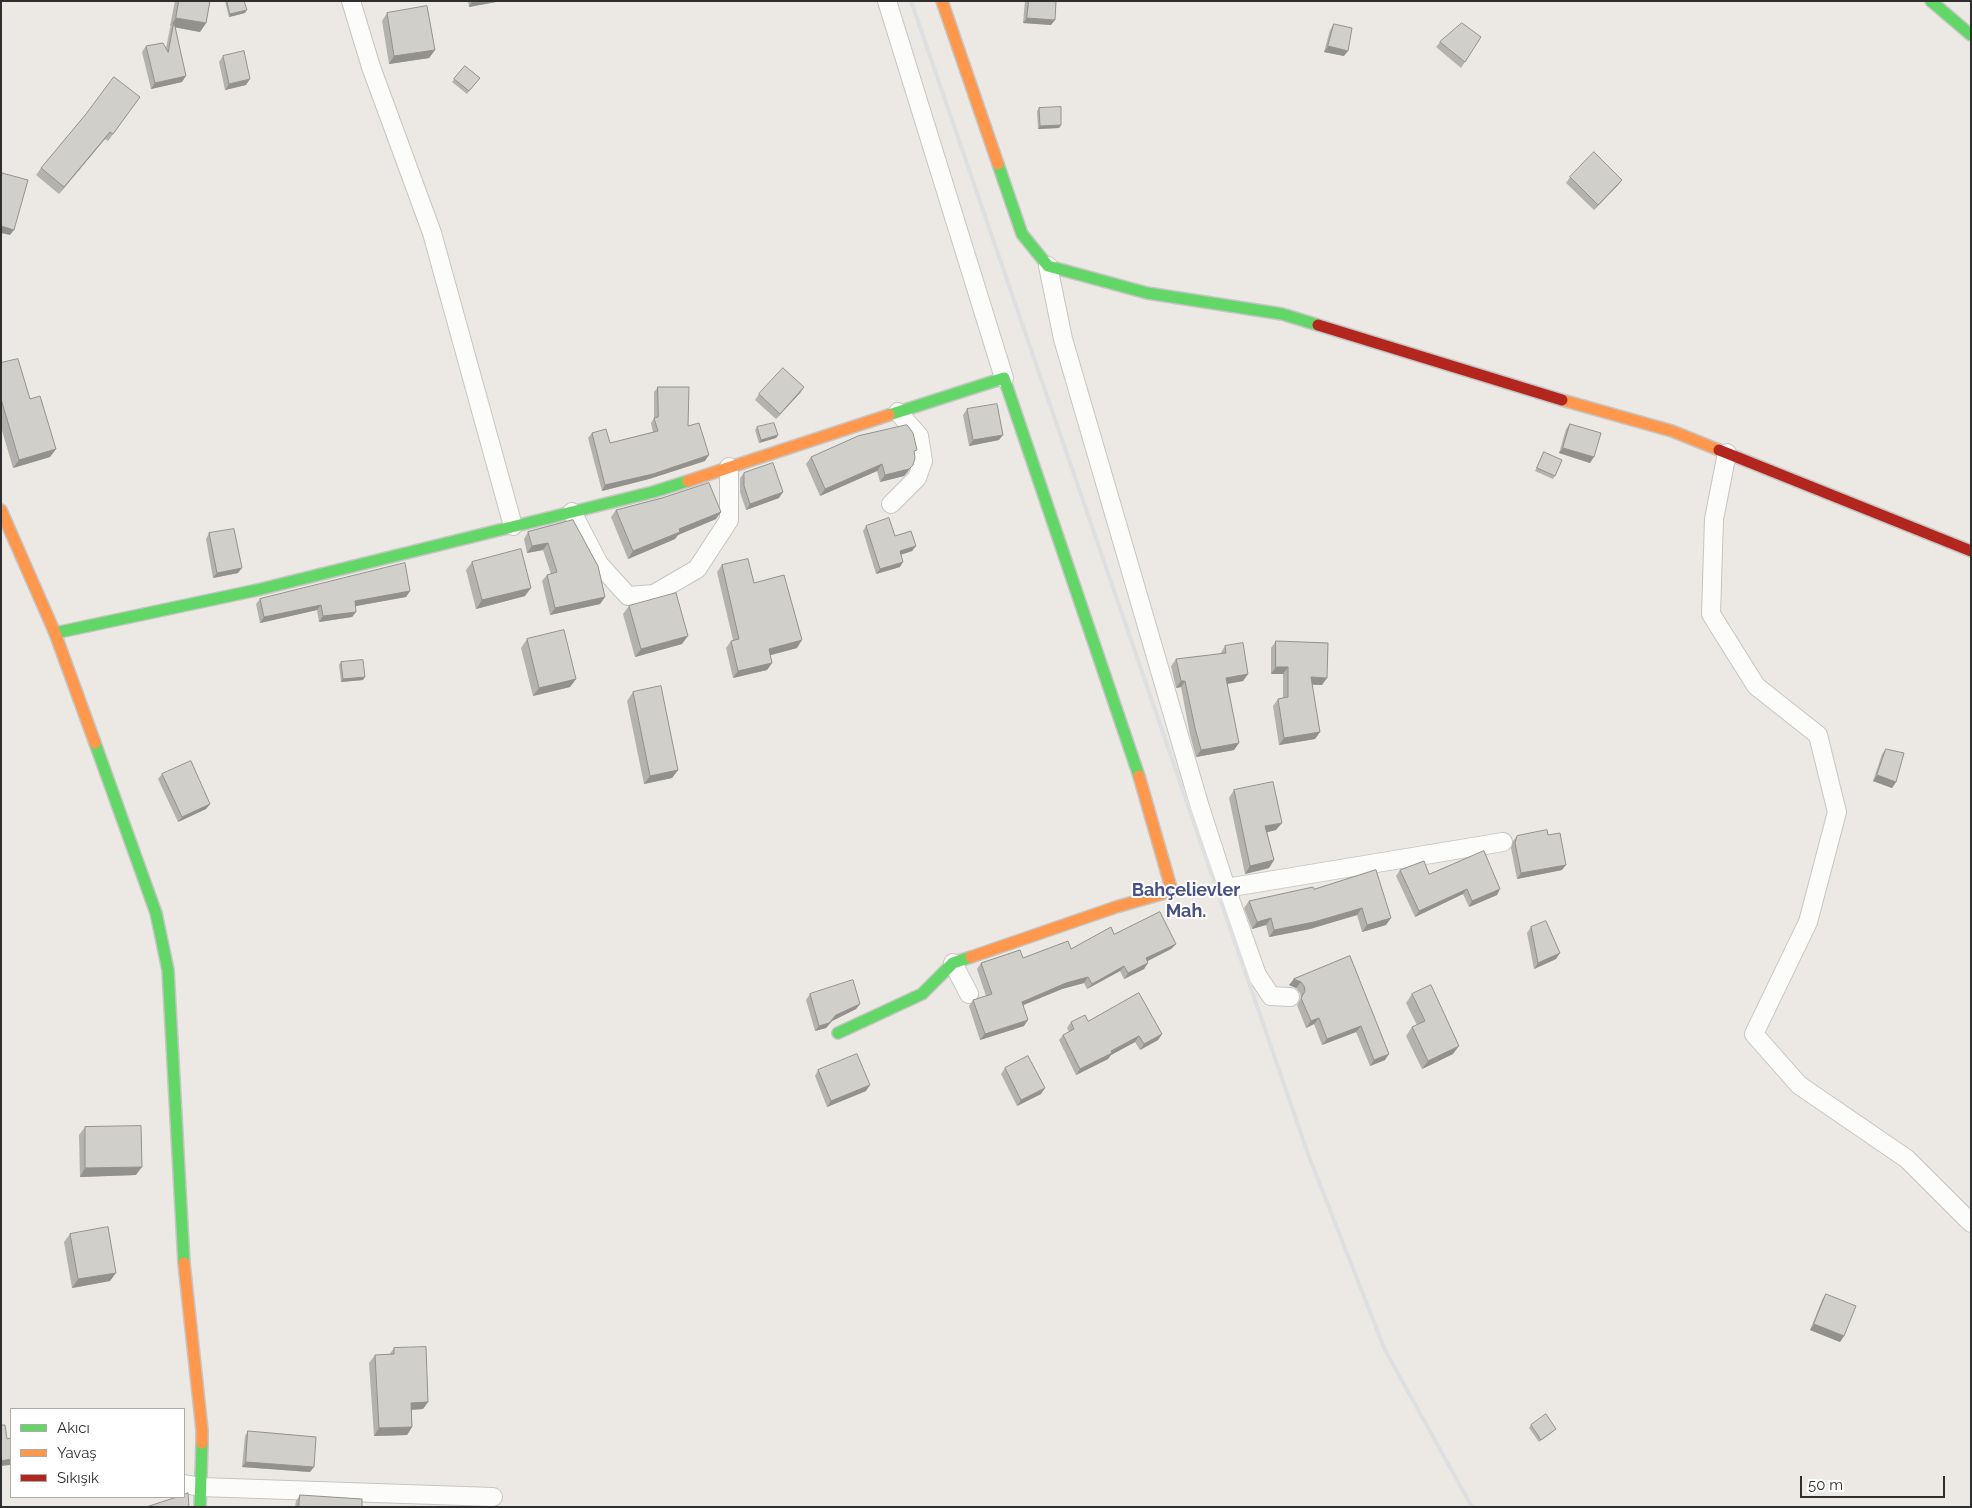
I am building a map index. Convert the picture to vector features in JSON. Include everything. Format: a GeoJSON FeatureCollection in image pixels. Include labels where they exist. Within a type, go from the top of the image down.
{"type":"FeatureCollection","features":[{"type":"Feature","properties":{"kind":"street"},"geometry":{"type":"LineString","coordinates":[[351,1],[371,67],[432,233],[513,526]]}},
{"type":"Feature","properties":{"kind":"street"},"geometry":{"type":"LineString","coordinates":[[838,1033],[922,994],[953,963],[1116,907],[1172,891],[1138,775],[1004,378],[887,1]]}},
{"type":"Feature","properties":{"kind":"street"},"geometry":{"type":"LineString","coordinates":[[942,1],[1022,234],[1048,266],[1063,339],[1199,804],[1226,888],[1257,975],[1271,996],[1290,997]]}},
{"type":"Feature","properties":{"kind":"street"},"geometry":{"type":"LineString","coordinates":[[1931,1],[1971,35]]}},
{"type":"Feature","properties":{"kind":"street"},"geometry":{"type":"LineString","coordinates":[[1048,266],[1147,294],[1282,314],[1505,384],[1672,431],[1971,551]]}},
{"type":"Feature","properties":{"kind":"street"},"geometry":{"type":"LineString","coordinates":[[55,633],[257,590],[653,492],[1004,378]]}},
{"type":"Feature","properties":{"kind":"street"},"geometry":{"type":"LineString","coordinates":[[891,504],[917,478],[923,461],[919,436],[898,412]]}},
{"type":"Feature","properties":{"kind":"street"},"geometry":{"type":"LineString","coordinates":[[1727,453],[1714,519],[1711,614],[1756,686],[1818,735],[1837,812],[1808,922],[1754,1034],[1798,1085],[1907,1158],[1971,1222]]}},
{"type":"Feature","properties":{"kind":"street"},"geometry":{"type":"LineString","coordinates":[[572,512],[599,564],[628,596],[654,594],[697,568],[729,520],[729,467]]}},
{"type":"Feature","properties":{"kind":"street"},"geometry":{"type":"LineString","coordinates":[[1,510],[55,633],[156,913],[168,970],[185,1276],[202,1430],[192,1486],[200,1507]]}},
{"type":"Feature","properties":{"kind":"street"},"geometry":{"type":"LineString","coordinates":[[1226,888],[1503,842]]}},
{"type":"Feature","properties":{"kind":"street"},"geometry":{"type":"LineString","coordinates":[[953,963],[968,994]]}},
{"type":"Feature","properties":{"kind":"street"},"geometry":{"type":"LineString","coordinates":[[192,1486],[493,1497]]}},
{"type":"Feature","properties":{"kind":"building"},"geometry":{"type":"Polygon","coordinates":[[[179,1],[210,1],[206,23],[176,18],[179,1]]]}},
{"type":"Feature","properties":{"kind":"building"},"geometry":{"type":"Polygon","coordinates":[[[227,1],[244,1],[247,10],[230,14],[227,1]]]}},
{"type":"Feature","properties":{"kind":"building"},"geometry":{"type":"Polygon","coordinates":[[[1029,1],[1056,1],[1055,20],[1027,18],[1029,1]]]}},
{"type":"Feature","properties":{"kind":"building"},"geometry":{"type":"Polygon","coordinates":[[[427,6],[435,50],[394,56],[387,13],[427,6]]]}},
{"type":"Feature","properties":{"kind":"building"},"geometry":{"type":"Polygon","coordinates":[[[174,22],[186,76],[155,83],[146,46],[163,43],[168,52],[174,22]]]}},
{"type":"Feature","properties":{"kind":"building"},"geometry":{"type":"Polygon","coordinates":[[[1462,23],[1481,37],[1465,62],[1440,42],[1462,23]]]}},
{"type":"Feature","properties":{"kind":"building"},"geometry":{"type":"Polygon","coordinates":[[[1334,24],[1352,28],[1348,51],[1328,46],[1334,24]]]}},
{"type":"Feature","properties":{"kind":"building"},"geometry":{"type":"Polygon","coordinates":[[[244,51],[250,79],[229,84],[223,56],[244,51]]]}},
{"type":"Feature","properties":{"kind":"building"},"geometry":{"type":"Polygon","coordinates":[[[465,66],[480,78],[469,91],[454,79],[465,66]]]}},
{"type":"Feature","properties":{"kind":"building"},"geometry":{"type":"Polygon","coordinates":[[[114,77],[140,97],[113,134],[110,132],[64,187],[41,168],[114,77]]]}},
{"type":"Feature","properties":{"kind":"building"},"geometry":{"type":"Polygon","coordinates":[[[1061,107],[1061,125],[1040,126],[1039,108],[1061,107]]]}},
{"type":"Feature","properties":{"kind":"building"},"geometry":{"type":"Polygon","coordinates":[[[1594,152],[1622,180],[1598,205],[1570,177],[1594,152]]]}},
{"type":"Feature","properties":{"kind":"building"},"geometry":{"type":"Polygon","coordinates":[[[2,173],[28,180],[14,230],[1,226],[2,173]]]}},
{"type":"Feature","properties":{"kind":"building"},"geometry":{"type":"Polygon","coordinates":[[[18,359],[30,399],[40,396],[56,449],[19,460],[1,399],[1,363],[18,359]]]}},
{"type":"Feature","properties":{"kind":"building"},"geometry":{"type":"Polygon","coordinates":[[[783,368],[804,387],[780,414],[759,394],[783,368]]]}},
{"type":"Feature","properties":{"kind":"building"},"geometry":{"type":"Polygon","coordinates":[[[658,387],[689,387],[688,426],[699,423],[709,455],[653,474],[605,485],[592,433],[606,429],[610,443],[658,431],[654,418],[658,417],[658,387]]]}},
{"type":"Feature","properties":{"kind":"building"},"geometry":{"type":"Polygon","coordinates":[[[997,404],[1003,435],[973,440],[967,409],[997,404]]]}},
{"type":"Feature","properties":{"kind":"building"},"geometry":{"type":"Polygon","coordinates":[[[774,423],[778,435],[761,440],[757,427],[774,423]]]}},
{"type":"Feature","properties":{"kind":"building"},"geometry":{"type":"Polygon","coordinates":[[[1570,424],[1601,433],[1594,457],[1563,448],[1570,424]]]}},
{"type":"Feature","properties":{"kind":"building"},"geometry":{"type":"Polygon","coordinates":[[[907,425],[913,433],[917,450],[914,451],[915,458],[913,465],[909,469],[885,475],[882,464],[825,489],[811,457],[858,436],[907,425]]]}},
{"type":"Feature","properties":{"kind":"building"},"geometry":{"type":"Polygon","coordinates":[[[1544,452],[1562,460],[1555,476],[1537,468],[1544,452]]]}},
{"type":"Feature","properties":{"kind":"building"},"geometry":{"type":"Polygon","coordinates":[[[773,463],[783,492],[750,504],[744,486],[744,473],[773,463]]]}},
{"type":"Feature","properties":{"kind":"building"},"geometry":{"type":"Polygon","coordinates":[[[709,483],[721,512],[679,529],[680,532],[633,551],[616,510],[709,483]]]}},
{"type":"Feature","properties":{"kind":"building"},"geometry":{"type":"Polygon","coordinates":[[[889,518],[895,536],[911,531],[916,546],[900,551],[903,562],[880,569],[866,526],[889,518]]]}},
{"type":"Feature","properties":{"kind":"building"},"geometry":{"type":"Polygon","coordinates":[[[573,520],[598,566],[605,597],[555,608],[547,575],[557,572],[548,543],[532,546],[528,532],[573,520]]]}},
{"type":"Feature","properties":{"kind":"building"},"geometry":{"type":"Polygon","coordinates":[[[234,529],[242,568],[217,573],[209,533],[234,529]]]}},
{"type":"Feature","properties":{"kind":"building"},"geometry":{"type":"Polygon","coordinates":[[[521,549],[531,588],[482,600],[472,562],[521,549]]]}},
{"type":"Feature","properties":{"kind":"building"},"geometry":{"type":"Polygon","coordinates":[[[748,559],[754,583],[784,575],[802,640],[769,649],[772,663],[738,671],[731,641],[739,639],[722,565],[748,559]]]}},
{"type":"Feature","properties":{"kind":"building"},"geometry":{"type":"Polygon","coordinates":[[[405,563],[410,591],[355,601],[356,612],[323,616],[321,605],[264,617],[260,599],[405,563]]]}},
{"type":"Feature","properties":{"kind":"building"},"geometry":{"type":"Polygon","coordinates":[[[676,593],[688,636],[641,649],[629,606],[676,593]]]}},
{"type":"Feature","properties":{"kind":"building"},"geometry":{"type":"Polygon","coordinates":[[[564,630],[576,679],[539,688],[527,639],[564,630]]]}},
{"type":"Feature","properties":{"kind":"building"},"geometry":{"type":"Polygon","coordinates":[[[1276,641],[1328,643],[1327,678],[1311,677],[1320,732],[1284,738],[1278,699],[1288,697],[1288,667],[1276,667],[1276,641]]]}},
{"type":"Feature","properties":{"kind":"building"},"geometry":{"type":"Polygon","coordinates":[[[1243,643],[1248,674],[1226,678],[1239,743],[1201,750],[1185,681],[1181,681],[1176,659],[1226,653],[1225,646],[1243,643]]]}},
{"type":"Feature","properties":{"kind":"building"},"geometry":{"type":"Polygon","coordinates":[[[363,660],[365,677],[343,679],[341,662],[363,660]]]}},
{"type":"Feature","properties":{"kind":"building"},"geometry":{"type":"Polygon","coordinates":[[[661,686],[678,770],[650,776],[633,692],[661,686]]]}},
{"type":"Feature","properties":{"kind":"building"},"geometry":{"type":"Polygon","coordinates":[[[1886,749],[1904,753],[1896,782],[1877,775],[1886,749]]]}},
{"type":"Feature","properties":{"kind":"building"},"geometry":{"type":"Polygon","coordinates":[[[191,761],[210,804],[182,817],[162,774],[191,761]]]}},
{"type":"Feature","properties":{"kind":"building"},"geometry":{"type":"Polygon","coordinates":[[[1273,782],[1282,823],[1265,826],[1274,860],[1250,866],[1234,790],[1273,782]]]}},
{"type":"Feature","properties":{"kind":"building"},"geometry":{"type":"Polygon","coordinates":[[[1547,830],[1548,835],[1560,833],[1566,865],[1521,873],[1515,843],[1517,836],[1547,830]]]}},
{"type":"Feature","properties":{"kind":"building"},"geometry":{"type":"Polygon","coordinates":[[[1484,851],[1500,889],[1472,901],[1467,889],[1419,911],[1400,870],[1424,861],[1429,874],[1484,851]]]}},
{"type":"Feature","properties":{"kind":"building"},"geometry":{"type":"Polygon","coordinates":[[[1376,870],[1391,918],[1367,925],[1362,908],[1314,922],[1274,930],[1271,918],[1257,922],[1249,901],[1313,887],[1314,889],[1376,870]]]}},
{"type":"Feature","properties":{"kind":"building"},"geometry":{"type":"Polygon","coordinates":[[[1160,912],[1176,944],[1146,958],[1148,963],[1128,973],[1124,966],[1092,984],[1088,977],[1066,983],[1022,1002],[1028,1020],[985,1034],[973,1000],[992,994],[981,963],[1020,950],[1023,958],[1068,941],[1071,949],[1111,927],[1114,934],[1160,912]]]}},
{"type":"Feature","properties":{"kind":"building"},"geometry":{"type":"Polygon","coordinates":[[[1546,921],[1560,953],[1538,963],[1531,927],[1546,921]]]}},
{"type":"Feature","properties":{"kind":"building"},"geometry":{"type":"Polygon","coordinates":[[[1350,956],[1389,1054],[1374,1060],[1361,1026],[1327,1039],[1319,1018],[1311,1021],[1301,998],[1305,991],[1304,986],[1301,982],[1294,979],[1350,956]]]}},
{"type":"Feature","properties":{"kind":"building"},"geometry":{"type":"Polygon","coordinates":[[[853,980],[860,1004],[836,1015],[829,1023],[819,1026],[810,994],[853,980]]]}},
{"type":"Feature","properties":{"kind":"building"},"geometry":{"type":"Polygon","coordinates":[[[1431,985],[1459,1046],[1428,1061],[1412,1027],[1425,1021],[1412,994],[1431,985]]]}},
{"type":"Feature","properties":{"kind":"building"},"geometry":{"type":"Polygon","coordinates":[[[1139,993],[1162,1034],[1144,1044],[1139,1036],[1111,1051],[1112,1053],[1080,1069],[1063,1035],[1074,1029],[1071,1022],[1085,1015],[1088,1021],[1139,993]]]}},
{"type":"Feature","properties":{"kind":"building"},"geometry":{"type":"Polygon","coordinates":[[[857,1054],[870,1085],[831,1101],[818,1070],[857,1054]]]}},
{"type":"Feature","properties":{"kind":"building"},"geometry":{"type":"Polygon","coordinates":[[[1028,1056],[1045,1088],[1021,1100],[1005,1068],[1028,1056]]]}},
{"type":"Feature","properties":{"kind":"building"},"geometry":{"type":"Polygon","coordinates":[[[141,1126],[142,1167],[85,1168],[85,1127],[141,1126]]]}},
{"type":"Feature","properties":{"kind":"building"},"geometry":{"type":"Polygon","coordinates":[[[108,1227],[116,1273],[78,1279],[70,1234],[108,1227]]]}},
{"type":"Feature","properties":{"kind":"building"},"geometry":{"type":"Polygon","coordinates":[[[1826,1294],[1856,1306],[1844,1336],[1814,1324],[1826,1294]]]}},
{"type":"Feature","properties":{"kind":"building"},"geometry":{"type":"Polygon","coordinates":[[[426,1347],[428,1402],[411,1403],[412,1427],[379,1428],[375,1355],[394,1354],[394,1348],[426,1347]]]}},
{"type":"Feature","properties":{"kind":"building"},"geometry":{"type":"Polygon","coordinates":[[[1546,1414],[1556,1429],[1541,1440],[1531,1425],[1546,1414]]]}},
{"type":"Feature","properties":{"kind":"building"},"geometry":{"type":"Polygon","coordinates":[[[1,1425],[5,1425],[7,1439],[10,1438],[10,1459],[1,1461],[1,1425]]]}},
{"type":"Feature","properties":{"kind":"building"},"geometry":{"type":"Polygon","coordinates":[[[248,1431],[316,1437],[314,1467],[246,1462],[248,1431]]]}},
{"type":"Feature","properties":{"kind":"building"},"geometry":{"type":"Polygon","coordinates":[[[188,1493],[189,1507],[146,1507],[174,1498],[185,1498],[185,1494],[188,1493]]]}},
{"type":"Feature","properties":{"kind":"building"},"geometry":{"type":"Polygon","coordinates":[[[300,1495],[362,1499],[362,1507],[299,1507],[300,1495]]]}},
{"type":"Feature","properties":{"kind":"railway"},"geometry":{"type":"LineString","coordinates":[[911,1],[1308,1154],[1385,1350],[1472,1507]]}},
{"type":"Feature","properties":{"kind":"traffic: fast"},"geometry":{"type":"LineString","coordinates":[[1931,1],[1971,35]]}},
{"type":"Feature","properties":{"kind":"traffic: fast"},"geometry":{"type":"LineString","coordinates":[[998,164],[1022,234],[1048,266],[1147,293],[1282,314],[1318,325]]}},
{"type":"Feature","properties":{"kind":"traffic: fast"},"geometry":{"type":"LineString","coordinates":[[889,415],[1004,378],[1139,776]]}},
{"type":"Feature","properties":{"kind":"traffic: fast"},"geometry":{"type":"LineString","coordinates":[[55,633],[257,590],[653,492],[688,481]]}},
{"type":"Feature","properties":{"kind":"traffic: fast"},"geometry":{"type":"LineString","coordinates":[[95,743],[156,913],[168,970],[184,1263]]}},
{"type":"Feature","properties":{"kind":"traffic: fast"},"geometry":{"type":"LineString","coordinates":[[838,1033],[922,994],[953,963],[971,957]]}},
{"type":"Feature","properties":{"kind":"traffic: fast"},"geometry":{"type":"LineString","coordinates":[[200,1507],[202,1443]]}},
{"type":"Feature","properties":{"kind":"traffic: slow"},"geometry":{"type":"LineString","coordinates":[[942,1],[998,164]]}},
{"type":"Feature","properties":{"kind":"traffic: slow"},"geometry":{"type":"LineString","coordinates":[[1562,400],[1672,431],[1719,450]]}},
{"type":"Feature","properties":{"kind":"traffic: slow"},"geometry":{"type":"LineString","coordinates":[[688,481],[889,415]]}},
{"type":"Feature","properties":{"kind":"traffic: slow"},"geometry":{"type":"LineString","coordinates":[[1,510],[55,633],[95,743]]}},
{"type":"Feature","properties":{"kind":"traffic: slow"},"geometry":{"type":"LineString","coordinates":[[971,957],[1116,907],[1172,891],[1139,776]]}},
{"type":"Feature","properties":{"kind":"traffic: slow"},"geometry":{"type":"LineString","coordinates":[[184,1263],[202,1443]]}},
{"type":"Feature","properties":{"kind":"traffic: jam"},"geometry":{"type":"LineString","coordinates":[[1318,325],[1562,400]]}},
{"type":"Feature","properties":{"kind":"traffic: jam"},"geometry":{"type":"LineString","coordinates":[[1719,450],[1971,551]]}},
{"type":"Feature","properties":{"kind":"district","name":"Bahçelievler Mah."},"geometry":{"type":"Point","coordinates":[1186,901]}}]}
